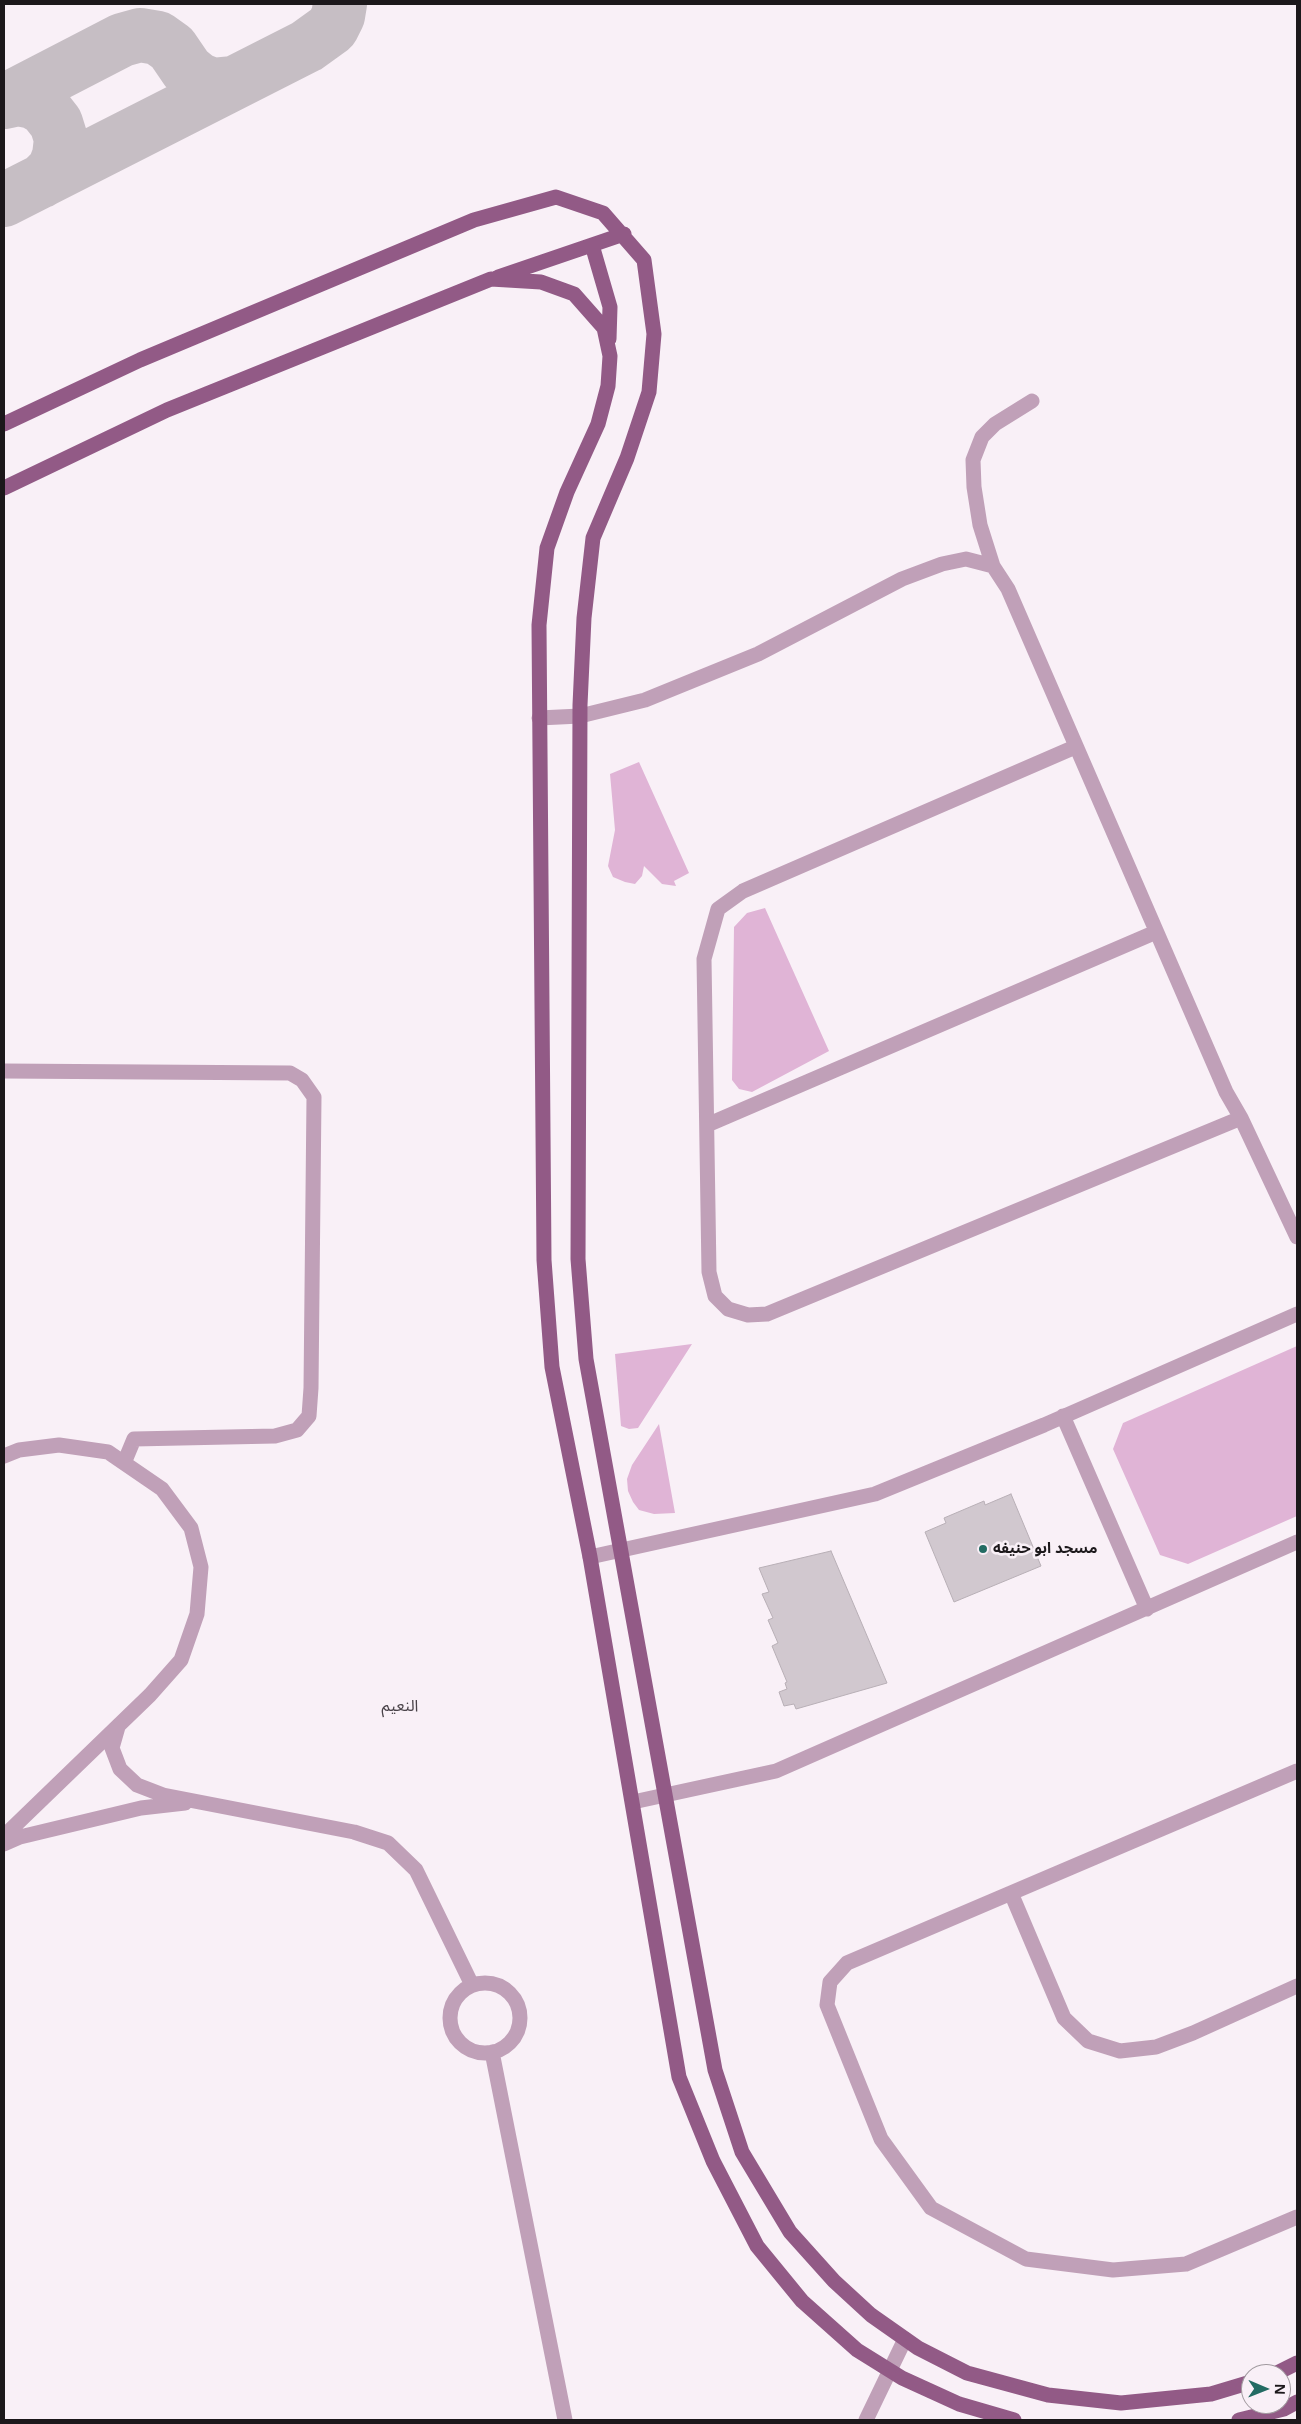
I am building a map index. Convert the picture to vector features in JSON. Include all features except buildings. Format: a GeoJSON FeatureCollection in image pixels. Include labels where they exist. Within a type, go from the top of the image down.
{"type":"FeatureCollection","features":[{"type":"Feature","properties":{"kind":"main road"},"geometry":{"type":"LineString","coordinates":[[4,424],[140,360],[474,220],[556,197],[603,213],[624,234],[644,260],[654,334],[648,392],[627,458],[593,538],[584,618],[580,716],[578,1259],[586,1359],[716,2070],[742,2152],[790,2232],[834,2281],[871,2315],[906,2339],[967,2374],[1048,2395],[1121,2403],[1212,2394],[1241,2385]]}},
{"type":"Feature","properties":{"kind":"main road"},"geometry":{"type":"LineString","coordinates":[[4,488],[168,410],[492,279],[624,234]]}},
{"type":"Feature","properties":{"kind":"main road"},"geometry":{"type":"LineString","coordinates":[[592,245],[610,307],[608,386],[598,424],[567,492],[547,548],[539,625],[544,1260],[552,1367],[590,1557],[679,2077],[712,2161],[756,2246],[802,2301],[856,2350],[890,2371],[959,2404],[1014,2420]]}},
{"type":"Feature","properties":{"kind":"main road"},"geometry":{"type":"LineString","coordinates":[[492,279],[541,282],[574,294],[604,328],[609,353]]}},
{"type":"Feature","properties":{"kind":"main road"},"geometry":{"type":"LineString","coordinates":[[1239,2420],[1284,2409],[1297,2402]]}},
{"type":"Feature","properties":{"kind":"street"},"geometry":{"type":"LineString","coordinates":[[1032,401],[994,424],[982,437],[973,460],[974,487],[980,525],[993,566],[1008,589],[1226,1092],[1241,1118],[1297,1237]]}},
{"type":"Feature","properties":{"kind":"street"},"geometry":{"type":"LineString","coordinates":[[539,718],[580,716],[646,700],[749,658],[902,579],[942,564],[966,559],[993,566]]}},
{"type":"Feature","properties":{"kind":"street"},"geometry":{"type":"LineString","coordinates":[[1075,747],[743,891],[718,908],[704,959],[709,1272],[715,1296],[728,1309],[748,1315],[767,1314],[1241,1118]]}},
{"type":"Feature","properties":{"kind":"street"},"geometry":{"type":"LineString","coordinates":[[707,1126],[1156,932]]}},
{"type":"Feature","properties":{"kind":"street"},"geometry":{"type":"LineString","coordinates":[[4,1071],[290,1073],[302,1080],[314,1098],[311,1388],[309,1416],[297,1430],[275,1436],[134,1439],[124,1463]]}},
{"type":"Feature","properties":{"kind":"street"},"geometry":{"type":"LineString","coordinates":[[590,1557],[875,1494],[1063,1416],[1297,1314]]}},
{"type":"Feature","properties":{"kind":"street"},"geometry":{"type":"LineString","coordinates":[[1063,1416],[1147,1609]]}},
{"type":"Feature","properties":{"kind":"street"},"geometry":{"type":"LineString","coordinates":[[4,1456],[19,1450],[59,1445],[108,1452],[162,1489],[192,1528],[201,1567],[197,1614],[181,1660],[118,1727],[4,1836]]}},
{"type":"Feature","properties":{"kind":"street"},"geometry":{"type":"LineString","coordinates":[[633,1802],[776,1772],[1297,1542]]}},
{"type":"Feature","properties":{"kind":"street"},"geometry":{"type":"LineString","coordinates":[[118,1727],[112,1748],[120,1769],[137,1785],[163,1795],[354,1832],[388,1844],[416,1870],[472,1984]]}},
{"type":"Feature","properties":{"kind":"street"},"geometry":{"type":"LineString","coordinates":[[1297,1771],[847,1963],[830,1982],[827,2005],[881,2139],[931,2208],[1026,2259],[1113,2270],[1186,2264],[1297,2217]]}},
{"type":"Feature","properties":{"kind":"street"},"geometry":{"type":"LineString","coordinates":[[4,1844],[20,1837],[141,1808],[202,1802]]}},
{"type":"Feature","properties":{"kind":"street"},"geometry":{"type":"LineString","coordinates":[[1011,1893],[1064,2018],[1088,2041],[1120,2050],[1156,2047],[1193,2033],[1297,1986]]}},
{"type":"Feature","properties":{"kind":"street"},"geometry":{"type":"LineString","coordinates":[[483,1982],[495,1984],[505,1989],[513,1997],[518,2007],[520,2019],[512,2040],[503,2048],[492,2052],[480,2053],[469,2049],[460,2042],[451,2027],[450,2010],[454,1999],[462,1990],[472,1984],[483,1982]]}},
{"type":"Feature","properties":{"kind":"street"},"geometry":{"type":"LineString","coordinates":[[492,2052],[564,2420]]}},
{"type":"Feature","properties":{"kind":"street"},"geometry":{"type":"LineString","coordinates":[[866,2420],[906,2339]]}},
{"type":"Feature","properties":{"kind":"shaded area"},"geometry":{"type":"Polygon","coordinates":[[[639,762],[689,873],[674,881],[676,886],[662,884],[644,866],[642,876],[635,884],[625,882],[613,877],[608,866],[615,830],[610,774],[639,762]]]}},
{"type":"Feature","properties":{"kind":"shaded area"},"geometry":{"type":"Polygon","coordinates":[[[765,908],[829,1051],[752,1092],[739,1089],[732,1080],[734,927],[747,913],[765,908]]]}},
{"type":"Feature","properties":{"kind":"shaded area"},"geometry":{"type":"Polygon","coordinates":[[[692,1344],[638,1428],[629,1429],[621,1426],[615,1354],[692,1344]]]}},
{"type":"Feature","properties":{"kind":"shaded area"},"geometry":{"type":"Polygon","coordinates":[[[1297,1346],[1297,1516],[1188,1564],[1160,1555],[1113,1449],[1123,1423],[1297,1346]]]}},
{"type":"Feature","properties":{"kind":"shaded area"},"geometry":{"type":"Polygon","coordinates":[[[659,1424],[675,1513],[654,1514],[639,1510],[628,1491],[627,1479],[632,1465],[659,1424]]]}},
{"type":"Feature","properties":{"kind":"taxiway"},"geometry":{"type":"LineString","coordinates":[[4,200],[307,46],[332,28],[338,16],[340,4]]}},
{"type":"Feature","properties":{"kind":"taxiway"},"geometry":{"type":"LineString","coordinates":[[4,101],[122,40],[140,35],[158,38],[172,48],[187,70],[198,79],[213,85],[234,83]]}},
{"type":"Feature","properties":{"kind":"taxiway"},"geometry":{"type":"LineString","coordinates":[[4,102],[18,99],[33,102],[45,109],[56,123],[61,139],[59,156],[54,169],[42,181]]}},
{"type":"Feature","properties":{"kind":"place","name":"مسجد ابو حنيفه"},"geometry":{"type":"Point","coordinates":[983,1549]}},
{"type":"Feature","properties":{"kind":"district","name":"النعيم"},"geometry":{"type":"Point","coordinates":[400,1706]}}]}
